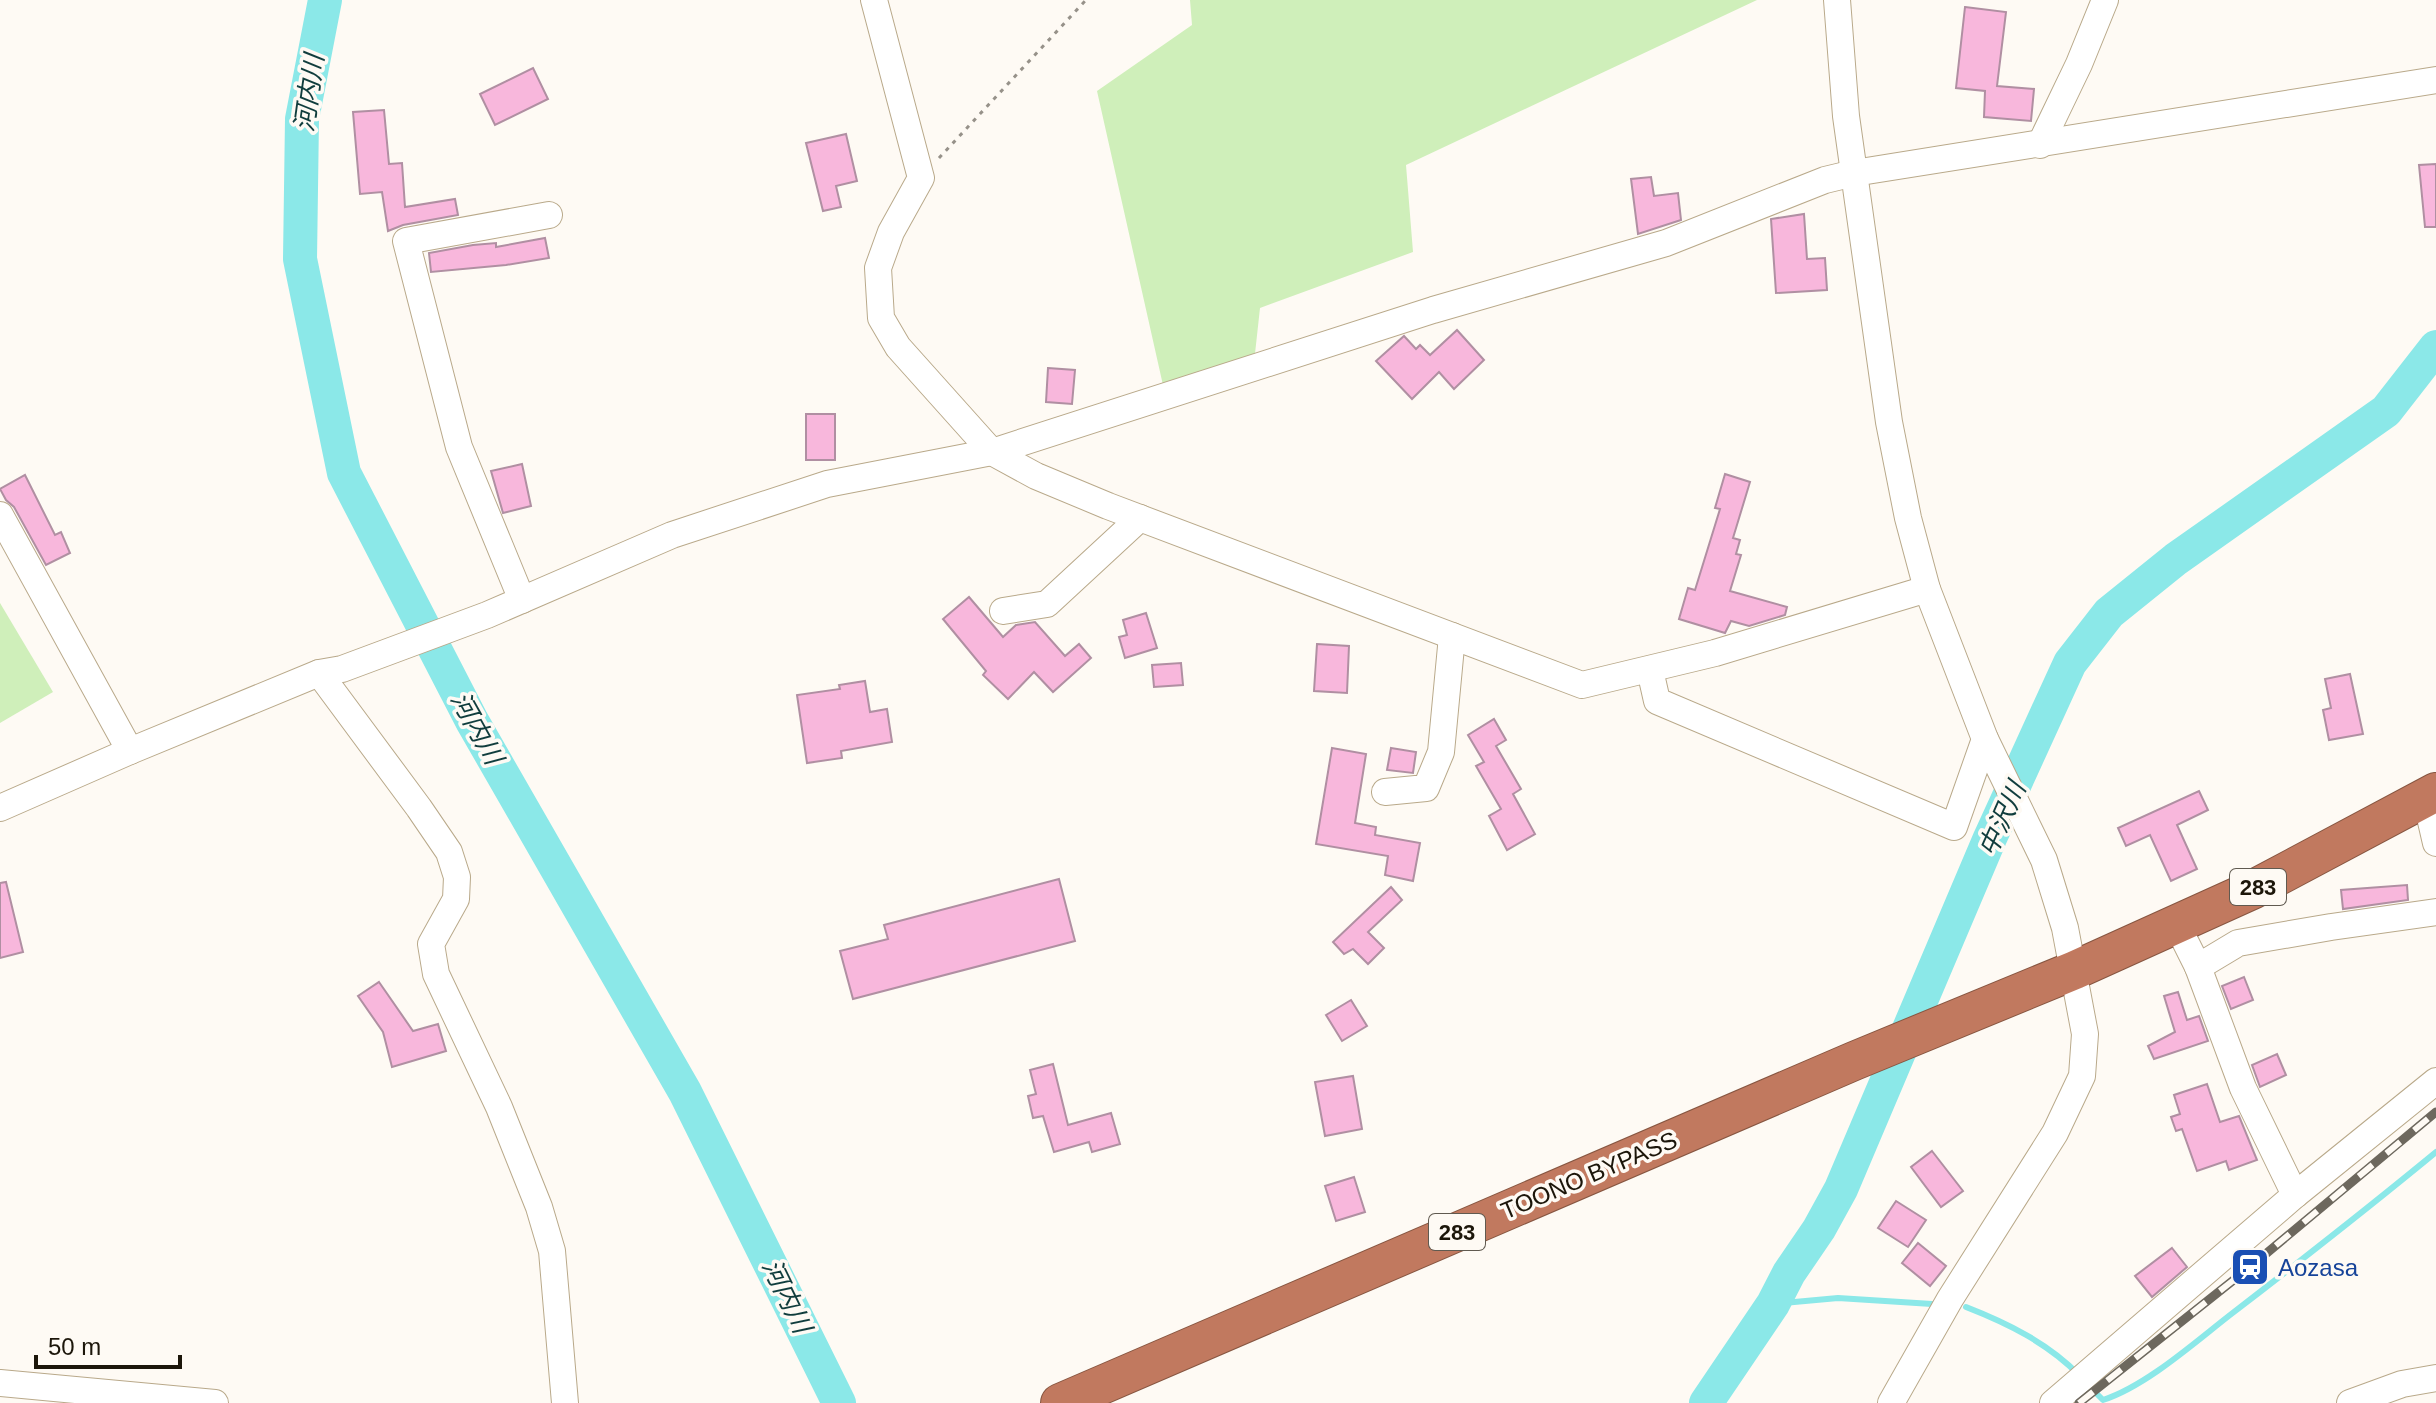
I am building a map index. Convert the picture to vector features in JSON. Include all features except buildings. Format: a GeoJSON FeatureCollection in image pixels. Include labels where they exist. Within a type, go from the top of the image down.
{"type":"FeatureCollection","features":[{"type":"Feature","properties":{"kind":"highway","name":"283"},"geometry":{"type":"LineString","coordinates":[[2076,979],[2192,954],[2434,816]]}},
{"type":"Feature","properties":{"kind":"highway","name":"283"},"geometry":{"type":"LineString","coordinates":[[2076,979],[2252,890],[2434,816]]}},
{"type":"Feature","properties":{"kind":"highway","name":"TOONO BYPASS"},"geometry":{"type":"LineString","coordinates":[[1093,1400],[2076,979]]}},
{"type":"Feature","properties":{"kind":"street"},"geometry":{"type":"LineString","coordinates":[[874,0],[921,178],[891,232],[878,268],[881,318],[898,347],[992,452],[1036,476],[1140,518],[1582,685],[1715,653],[1927,589]]}},
{"type":"Feature","properties":{"kind":"street"},"geometry":{"type":"LineString","coordinates":[[1837,0],[1846,116],[1889,422],[1908,518],[1927,589],[1985,739],[2044,860],[2065,928],[2085,1034],[2082,1076],[2055,1133],[1950,1299],[1891,1403]]}},
{"type":"Feature","properties":{"kind":"street"},"geometry":{"type":"LineString","coordinates":[[2040,145],[2079,64],[2105,0]]}},
{"type":"Feature","properties":{"kind":"street"},"geometry":{"type":"LineString","coordinates":[[0,808],[130,751],[331,671],[487,615],[672,535],[827,484],[992,452],[1433,310],[1666,243],[1825,180],[2436,80]]}},
{"type":"Feature","properties":{"kind":"street"},"geometry":{"type":"LineString","coordinates":[[522,600],[459,447],[406,241],[549,215]]}},
{"type":"Feature","properties":{"kind":"street"},"geometry":{"type":"LineString","coordinates":[[0,515],[130,751]]}},
{"type":"Feature","properties":{"kind":"street"},"geometry":{"type":"LineString","coordinates":[[1003,611],[1047,604],[1140,518]]}},
{"type":"Feature","properties":{"kind":"street"},"geometry":{"type":"LineString","coordinates":[[1385,792],[1426,788],[1441,752],[1452,636]]}},
{"type":"Feature","properties":{"kind":"street"},"geometry":{"type":"LineString","coordinates":[[1650,670],[1657,701],[1954,827],[1985,739]]}},
{"type":"Feature","properties":{"kind":"street"},"geometry":{"type":"LineString","coordinates":[[331,671],[449,852],[457,877],[456,899],[431,944],[436,974],[499,1107],[539,1207],[552,1251],[565,1403]]}},
{"type":"Feature","properties":{"kind":"street"},"geometry":{"type":"LineString","coordinates":[[2295,1195],[2243,1088],[2192,954],[2238,943],[2436,912]]}},
{"type":"Feature","properties":{"kind":"street"},"geometry":{"type":"LineString","coordinates":[[2053,1403],[2295,1195],[2436,1081]]}},
{"type":"Feature","properties":{"kind":"street"},"geometry":{"type":"LineString","coordinates":[[2350,1403],[2402,1384],[2436,1378]]}},
{"type":"Feature","properties":{"kind":"street"},"geometry":{"type":"LineString","coordinates":[[0,1383],[215,1403]]}},
{"type":"Feature","properties":{"kind":"path"},"geometry":{"type":"LineString","coordinates":[[921,178],[1086,0]]}},
{"type":"Feature","properties":{"kind":"green space"},"geometry":{"type":"Polygon","coordinates":[[[1190,0],[1757,0],[1406,165],[1413,252],[1260,308],[1252,381],[1167,403],[1097,91],[1192,25],[1190,0]]]}},
{"type":"Feature","properties":{"kind":"green space"},"geometry":{"type":"Polygon","coordinates":[[[0,603],[53,692],[0,723],[0,603]]]}},
{"type":"Feature","properties":{"kind":"waterway","name":"河内川"},"geometry":{"type":"LineString","coordinates":[[325,0],[302,119],[300,259],[344,473],[472,721],[685,1092],[839,1403]]}},
{"type":"Feature","properties":{"kind":"waterway","name":"中沢川"},"geometry":{"type":"LineString","coordinates":[[1706,1403],[1773,1304],[1841,1189],[1990,838],[2070,663],[2109,613],[2176,559],[2386,411],[2436,347]]}},
{"type":"Feature","properties":{"kind":"waterway"},"geometry":{"type":"LineString","coordinates":[[2086,1383],[2103,1400],[2153,1374],[2436,1152]]}},
{"type":"Feature","properties":{"kind":"waterway"},"geometry":{"type":"LineString","coordinates":[[1773,1304],[1838,1298],[1932,1304]]}},
{"type":"Feature","properties":{"kind":"waterway"},"geometry":{"type":"LineString","coordinates":[[1966,1307],[2026,1335],[2054,1353],[2079,1375]]}},
{"type":"Feature","properties":{"kind":"railway"},"geometry":{"type":"LineString","coordinates":[[2079,1403],[2250,1267],[2436,1112]]}},
{"type":"Feature","properties":{"kind":"place","name":"Aozasa"},"geometry":{"type":"Point","coordinates":[2250,1267]}}]}
